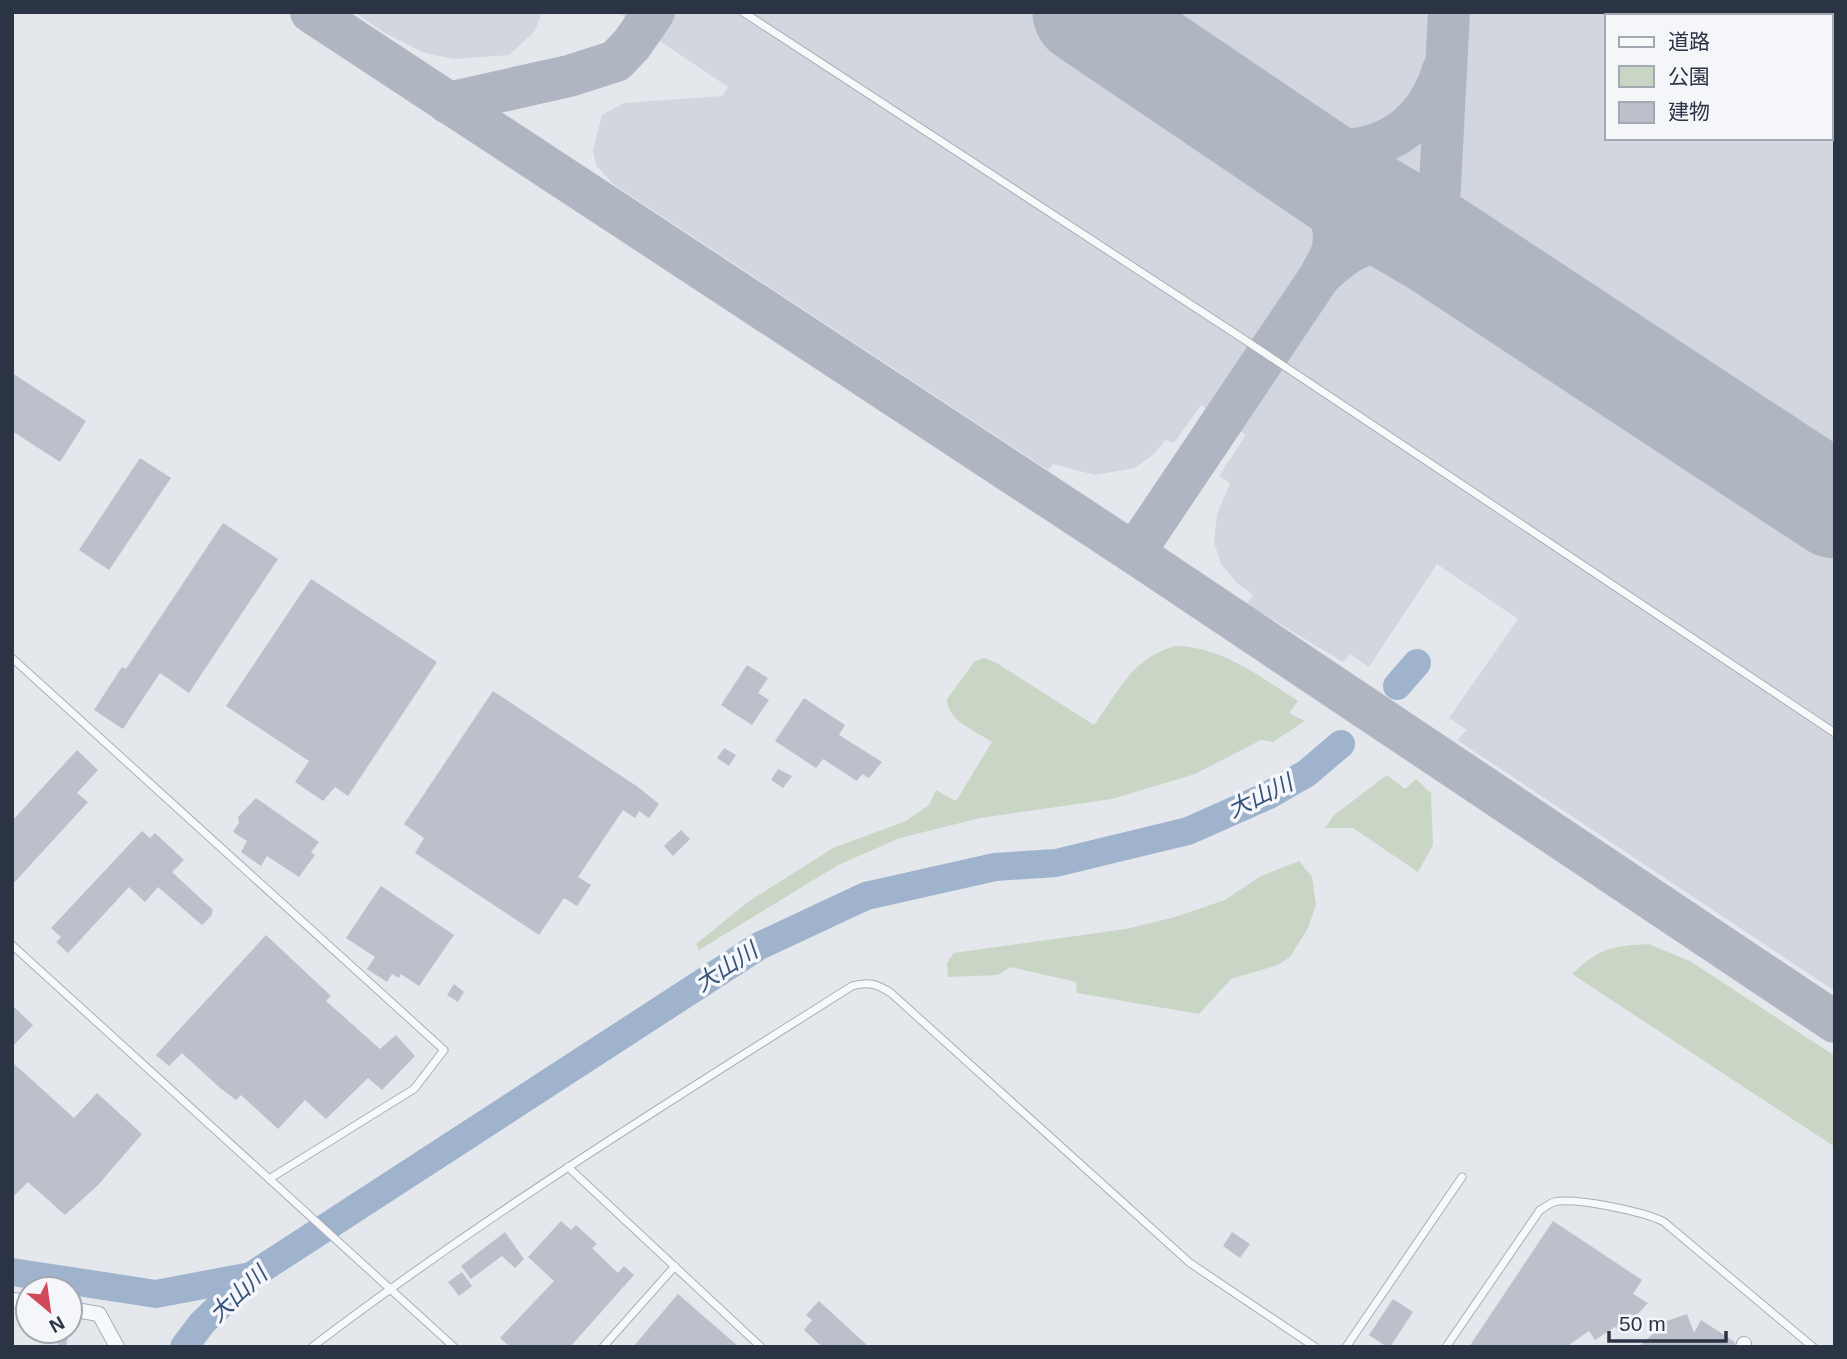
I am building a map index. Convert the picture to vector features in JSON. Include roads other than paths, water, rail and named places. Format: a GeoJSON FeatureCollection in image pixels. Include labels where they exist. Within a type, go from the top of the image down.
{"type":"FeatureCollection","features":[{"type":"Feature","properties":{"kind":"street"},"geometry":{"type":"LineString","coordinates":[[84,1311],[99,1314],[117,1347]]}},
{"type":"Feature","properties":{"kind":"lane"},"geometry":{"type":"LineString","coordinates":[[743,12],[1245,340],[1835,733]]}},
{"type":"Feature","properties":{"kind":"lane"},"geometry":{"type":"LineString","coordinates":[[12,658],[444,1050],[414,1089],[269,1179]]}},
{"type":"Feature","properties":{"kind":"lane"},"geometry":{"type":"LineString","coordinates":[[12,945],[454,1347]]}},
{"type":"Feature","properties":{"kind":"lane"},"geometry":{"type":"LineString","coordinates":[[312,1347],[390,1288],[568,1167],[852,986],[872,983],[891,992],[1190,1264],[1315,1347]]}},
{"type":"Feature","properties":{"kind":"lane"},"geometry":{"type":"LineString","coordinates":[[568,1167],[761,1347]]}},
{"type":"Feature","properties":{"kind":"lane"},"geometry":{"type":"LineString","coordinates":[[1346,1347],[1462,1177]]}},
{"type":"Feature","properties":{"kind":"lane"},"geometry":{"type":"LineString","coordinates":[[1446,1347],[1540,1210],[1554,1202],[1628,1210],[1650,1215],[1664,1222],[1813,1347]]}},
{"type":"Feature","properties":{"kind":"lane"},"geometry":{"type":"LineString","coordinates":[[603,1347],[675,1266]]}},
{"type":"Feature","properties":{"kind":"waterway","name":"大山川"},"geometry":{"type":"LineString","coordinates":[[1397,686],[1417,663]]}},
{"type":"Feature","properties":{"kind":"waterway","name":"大山川"},"geometry":{"type":"LineString","coordinates":[[184,1347],[202,1323],[251,1276],[759,946],[866,896],[995,867],[1056,863],[1188,831],[1267,796],[1307,773],[1341,744]]}},
{"type":"Feature","properties":{"kind":"waterway"},"geometry":{"type":"LineString","coordinates":[[12,1272],[156,1294],[251,1276]]}}]}
